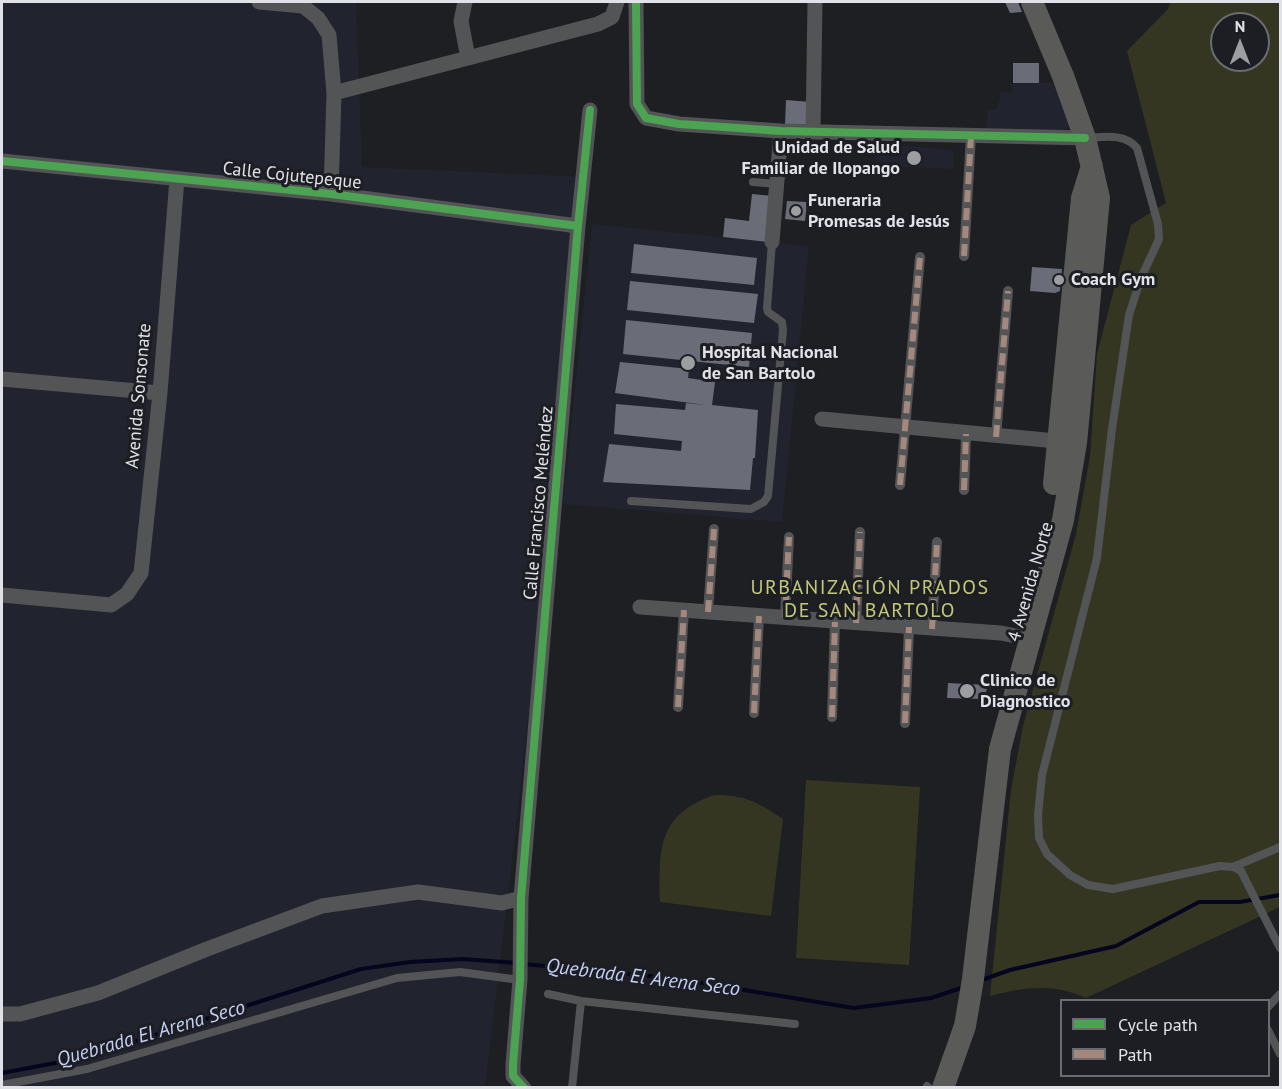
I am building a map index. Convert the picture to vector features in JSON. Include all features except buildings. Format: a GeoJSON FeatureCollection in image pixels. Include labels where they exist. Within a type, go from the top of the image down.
{"type":"FeatureCollection","features":[{"type":"Feature","properties":{"kind":"main road","name":"4 Avenida Norte"},"geometry":{"type":"LineString","coordinates":[[931,1087],[965,987],[986,746],[1023,637],[1068,442],[1082,198],[1092,165],[1063,76],[1032,2]]}},
{"type":"Feature","properties":{"kind":"street"},"geometry":{"type":"LineString","coordinates":[[259,2],[303,6],[318,18],[328,35],[334,93],[331,194]]}},
{"type":"Feature","properties":{"kind":"street"},"geometry":{"type":"LineString","coordinates":[[465,2],[461,10],[461,21],[468,58]]}},
{"type":"Feature","properties":{"kind":"street"},"geometry":{"type":"LineString","coordinates":[[334,93],[598,24],[612,17],[617,2]]}},
{"type":"Feature","properties":{"kind":"street"},"geometry":{"type":"LineString","coordinates":[[636,2],[638,104],[646,118],[679,124],[781,131],[1084,138]]}},
{"type":"Feature","properties":{"kind":"street"},"geometry":{"type":"LineString","coordinates":[[813,132],[815,2]]}},
{"type":"Feature","properties":{"kind":"street","name":"Calle Francisco Meléndez"},"geometry":{"type":"LineString","coordinates":[[524,1088],[513,1076],[520,976],[521,898],[578,226],[590,110]]}},
{"type":"Feature","properties":{"kind":"street"},"geometry":{"type":"LineString","coordinates":[[772,242],[781,131]]}},
{"type":"Feature","properties":{"kind":"street"},"geometry":{"type":"LineString","coordinates":[[964,256],[971,136]]}},
{"type":"Feature","properties":{"kind":"street","name":"Calle Cojutepeque"},"geometry":{"type":"LineString","coordinates":[[2,161],[331,194],[578,226]]}},
{"type":"Feature","properties":{"kind":"street","name":"Avenida Sonsonate"},"geometry":{"type":"LineString","coordinates":[[2,595],[111,605],[127,594],[141,573],[160,393],[177,179]]}},
{"type":"Feature","properties":{"kind":"street"},"geometry":{"type":"LineString","coordinates":[[900,485],[920,257]]}},
{"type":"Feature","properties":{"kind":"street"},"geometry":{"type":"LineString","coordinates":[[996,437],[1008,291]]}},
{"type":"Feature","properties":{"kind":"street"},"geometry":{"type":"LineString","coordinates":[[2,379],[160,393]]}},
{"type":"Feature","properties":{"kind":"street"},"geometry":{"type":"LineString","coordinates":[[822,419],[1068,442]]}},
{"type":"Feature","properties":{"kind":"street"},"geometry":{"type":"LineString","coordinates":[[964,490],[966,434]]}},
{"type":"Feature","properties":{"kind":"street"},"geometry":{"type":"LineString","coordinates":[[708,612],[714,529]]}},
{"type":"Feature","properties":{"kind":"street"},"geometry":{"type":"LineString","coordinates":[[856,623],[860,532]]}},
{"type":"Feature","properties":{"kind":"street"},"geometry":{"type":"LineString","coordinates":[[785,618],[789,537]]}},
{"type":"Feature","properties":{"kind":"street"},"geometry":{"type":"LineString","coordinates":[[932,629],[937,542]]}},
{"type":"Feature","properties":{"kind":"street"},"geometry":{"type":"LineString","coordinates":[[640,607],[1023,637]]}},
{"type":"Feature","properties":{"kind":"street"},"geometry":{"type":"LineString","coordinates":[[678,707],[684,610]]}},
{"type":"Feature","properties":{"kind":"street"},"geometry":{"type":"LineString","coordinates":[[754,713],[759,616]]}},
{"type":"Feature","properties":{"kind":"street"},"geometry":{"type":"LineString","coordinates":[[832,717],[835,622]]}},
{"type":"Feature","properties":{"kind":"street"},"geometry":{"type":"LineString","coordinates":[[905,723],[909,627]]}},
{"type":"Feature","properties":{"kind":"street"},"geometry":{"type":"LineString","coordinates":[[2,1014],[20,1014],[98,993],[322,906],[418,892],[502,903],[521,898]]}},
{"type":"Feature","properties":{"kind":"lane"},"geometry":{"type":"LineString","coordinates":[[1084,138],[1123,138],[1132,142],[1137,148],[1158,224],[1159,239],[1141,278],[1130,315],[1112,429],[1097,558],[1042,775],[1038,815],[1039,838],[1047,854],[1070,875],[1088,885],[1113,889],[1196,873],[1220,866],[1233,867],[1241,871],[1281,948]]}},
{"type":"Feature","properties":{"kind":"lane"},"geometry":{"type":"LineString","coordinates":[[753,182],[777,184]]}},
{"type":"Feature","properties":{"kind":"lane"},"geometry":{"type":"LineString","coordinates":[[631,501],[751,509],[764,502],[768,496],[783,330],[782,322],[768,312],[767,308],[772,242]]}},
{"type":"Feature","properties":{"kind":"lane"},"geometry":{"type":"LineString","coordinates":[[1233,867],[1281,847]]}},
{"type":"Feature","properties":{"kind":"lane"},"geometry":{"type":"LineString","coordinates":[[2,1085],[87,1069],[397,978],[460,972],[520,976]]}},
{"type":"Feature","properties":{"kind":"lane"},"geometry":{"type":"LineString","coordinates":[[548,994],[581,1000],[795,1024]]}},
{"type":"Feature","properties":{"kind":"lane"},"geometry":{"type":"LineString","coordinates":[[1270,1006],[1281,994]]}},
{"type":"Feature","properties":{"kind":"lane"},"geometry":{"type":"LineString","coordinates":[[572,1088],[581,1000]]}},
{"type":"Feature","properties":{"kind":"lane"},"geometry":{"type":"LineString","coordinates":[[1270,1032],[1281,1054]]}},
{"type":"Feature","properties":{"kind":"shaded area"},"geometry":{"type":"Polygon","coordinates":[[[2,2],[356,2],[362,167],[586,177],[518,811],[485,1087],[2,1088],[2,2]]]}},
{"type":"Feature","properties":{"kind":"shaded area"},"geometry":{"type":"Polygon","coordinates":[[[1013,83],[1057,83],[1071,126],[1060,133],[985,132],[988,110],[997,109],[1001,92],[1012,93],[1013,83]]]}},
{"type":"Feature","properties":{"kind":"shaded area","name":"Unidad de Salud Familiar de Ilopango"},"geometry":{"type":"Polygon","coordinates":[[[876,143],[953,150],[954,169],[875,166],[876,143]]]}},
{"type":"Feature","properties":{"kind":"shaded area","name":"Hospital Nacional de San Bartolo"},"geometry":{"type":"Polygon","coordinates":[[[592,224],[809,246],[782,522],[563,504],[592,224]]]}},
{"type":"Feature","properties":{"kind":"green space"},"geometry":{"type":"Polygon","coordinates":[[[1170,2],[1280,2],[1280,907],[1086,998],[1051,988],[1015,990],[990,996],[1011,790],[1023,726],[1076,534],[1090,456],[1097,354],[1131,225],[1166,203],[1127,51],[1168,9],[1170,2]]]}},
{"type":"Feature","properties":{"kind":"green space"},"geometry":{"type":"Polygon","coordinates":[[[806,780],[920,787],[909,965],[796,958],[806,780]]]}},
{"type":"Feature","properties":{"kind":"green space"},"geometry":{"type":"Polygon","coordinates":[[[714,795],[743,798],[766,808],[783,819],[771,916],[660,902],[660,866],[665,836],[681,813],[695,803],[714,795]]]}},
{"type":"Feature","properties":{"kind":"waterway","name":"Quebrada El Arena Seco"},"geometry":{"type":"LineString","coordinates":[[979,981],[1010,970],[1116,946],[1199,902],[1240,902],[1280,895]]}},
{"type":"Feature","properties":{"kind":"waterway","name":"Quebrada El Arena Seco"},"geometry":{"type":"LineString","coordinates":[[2,1073],[87,1057],[361,969],[410,962],[463,959],[517,963]]}},
{"type":"Feature","properties":{"kind":"waterway","name":"Quebrada El Arena Seco"},"geometry":{"type":"LineString","coordinates":[[524,964],[671,978],[854,1008],[931,998],[964,987]]}},
{"type":"Feature","properties":{"kind":"marked path"},"geometry":{"type":"LineString","coordinates":[[964,256],[971,136]]}},
{"type":"Feature","properties":{"kind":"marked path"},"geometry":{"type":"LineString","coordinates":[[900,485],[920,257]]}},
{"type":"Feature","properties":{"kind":"marked path"},"geometry":{"type":"LineString","coordinates":[[996,437],[1008,291]]}},
{"type":"Feature","properties":{"kind":"marked path"},"geometry":{"type":"LineString","coordinates":[[964,490],[966,434]]}},
{"type":"Feature","properties":{"kind":"marked path"},"geometry":{"type":"LineString","coordinates":[[708,612],[714,529]]}},
{"type":"Feature","properties":{"kind":"marked path"},"geometry":{"type":"LineString","coordinates":[[856,623],[860,532]]}},
{"type":"Feature","properties":{"kind":"marked path"},"geometry":{"type":"LineString","coordinates":[[785,618],[789,537]]}},
{"type":"Feature","properties":{"kind":"marked path"},"geometry":{"type":"LineString","coordinates":[[932,629],[937,542]]}},
{"type":"Feature","properties":{"kind":"marked path"},"geometry":{"type":"LineString","coordinates":[[678,707],[684,610]]}},
{"type":"Feature","properties":{"kind":"marked path"},"geometry":{"type":"LineString","coordinates":[[754,713],[759,616]]}},
{"type":"Feature","properties":{"kind":"marked path"},"geometry":{"type":"LineString","coordinates":[[832,717],[835,622]]}},
{"type":"Feature","properties":{"kind":"marked path"},"geometry":{"type":"LineString","coordinates":[[905,723],[909,627]]}},
{"type":"Feature","properties":{"kind":"cycle path"},"geometry":{"type":"LineString","coordinates":[[636,2],[637,104],[646,118],[679,124],[781,131],[1085,138]]}},
{"type":"Feature","properties":{"kind":"cycle path"},"geometry":{"type":"LineString","coordinates":[[524,1088],[513,1076],[520,980],[521,898],[578,226],[590,110]]}},
{"type":"Feature","properties":{"kind":"cycle path"},"geometry":{"type":"LineString","coordinates":[[2,161],[331,194],[578,226]]}},
{"type":"Feature","properties":{"kind":"place","name":"Unidad de Salud Familiar de Ilopango"},"geometry":{"type":"Point","coordinates":[914,158]}},
{"type":"Feature","properties":{"kind":"place","name":"Funeraria Promesas de Jesús"},"geometry":{"type":"Point","coordinates":[796,211]}},
{"type":"Feature","properties":{"kind":"place","name":"Coach Gym"},"geometry":{"type":"Point","coordinates":[1059,280]}},
{"type":"Feature","properties":{"kind":"place","name":"Hospital Nacional de San Bartolo"},"geometry":{"type":"Point","coordinates":[688,363]}},
{"type":"Feature","properties":{"kind":"place","name":"Clinico de Diagnostico"},"geometry":{"type":"Point","coordinates":[967,691]}},
{"type":"Feature","properties":{"kind":"district","name":"URBANIZACIÓN PRADOS DE SAN BARTOLO"},"geometry":{"type":"Point","coordinates":[870,600]}}]}
